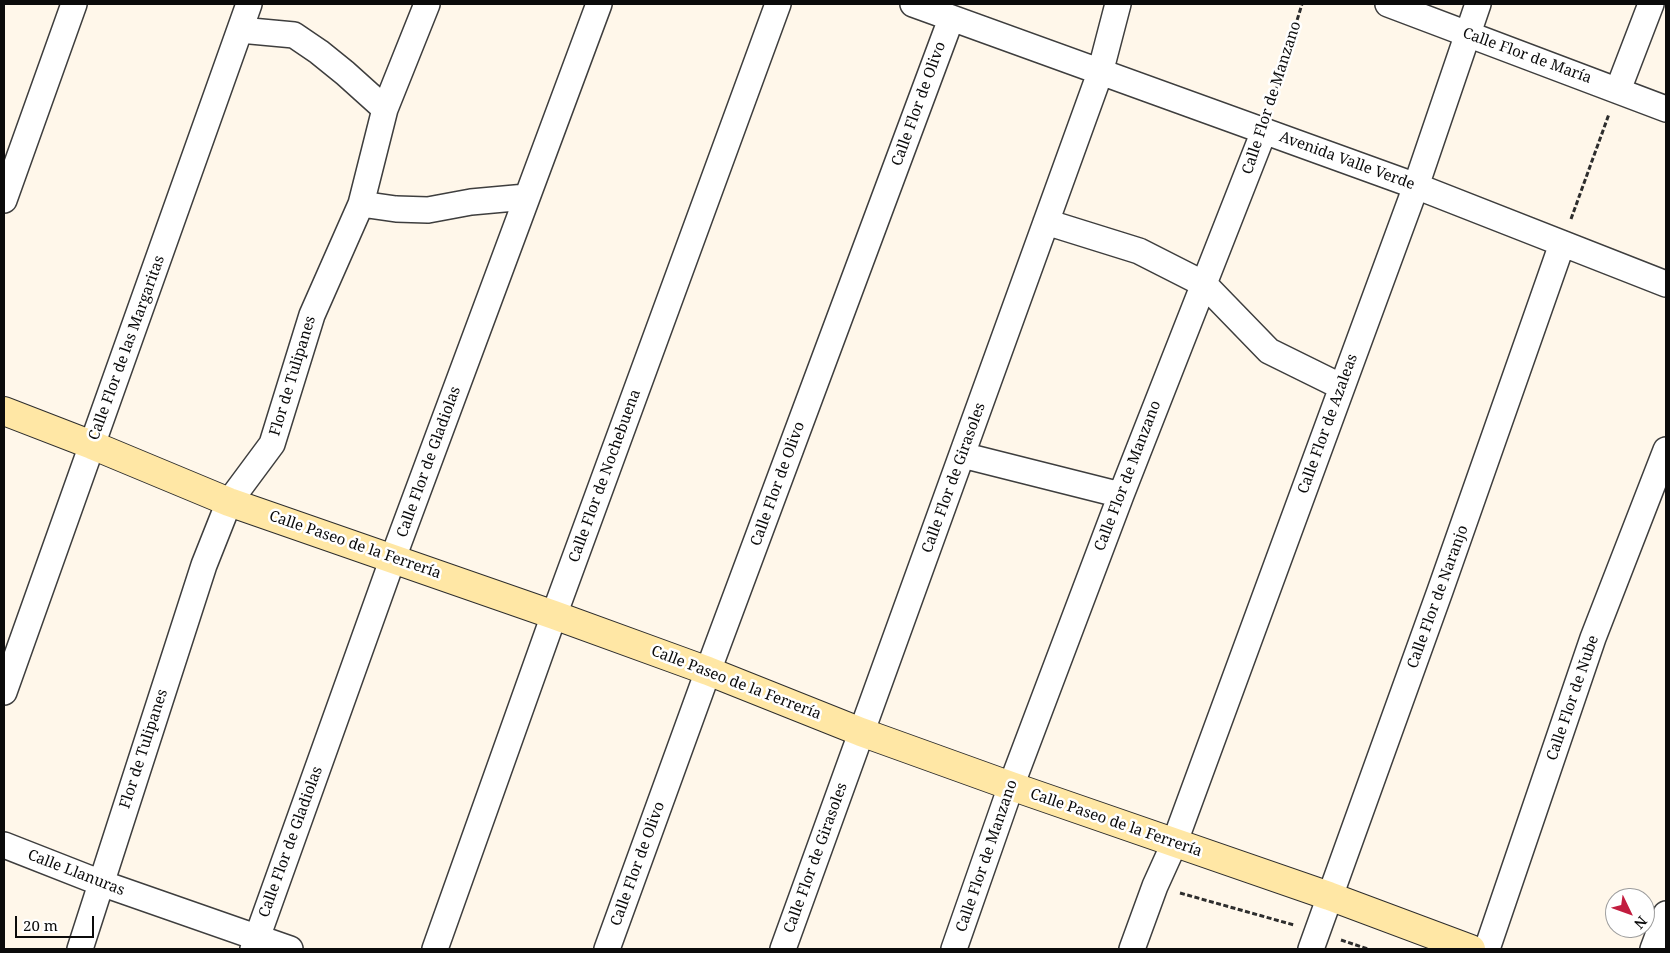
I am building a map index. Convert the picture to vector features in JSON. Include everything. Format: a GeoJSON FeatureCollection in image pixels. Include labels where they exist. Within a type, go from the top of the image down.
{"type":"FeatureCollection","features":[{"type":"Feature","properties":{"kind":"street"},"geometry":{"type":"LineString","coordinates":[[4,200],[74,4]]}},
{"type":"Feature","properties":{"kind":"street","name":"Calle Flor de las Margaritas"},"geometry":{"type":"LineString","coordinates":[[4,692],[249,4]]}},
{"type":"Feature","properties":{"kind":"street","name":"Flor de Tulipanes"},"geometry":{"type":"LineString","coordinates":[[80,949],[204,565],[229,502],[272,444],[312,315],[361,204],[385,109],[427,4]]}},
{"type":"Feature","properties":{"kind":"street","name":"Calle Flor de Gladiolas"},"geometry":{"type":"LineString","coordinates":[[255,944],[393,558],[599,4]]}},
{"type":"Feature","properties":{"kind":"street","name":"Calle Flor de Nochebuena"},"geometry":{"type":"LineString","coordinates":[[435,949],[554,615],[778,4]]}},
{"type":"Feature","properties":{"kind":"street","name":"Avenida Valle Verde"},"geometry":{"type":"LineString","coordinates":[[913,4],[1416,186],[1666,284]]}},
{"type":"Feature","properties":{"kind":"street","name":"Calle Flor de Girasoles"},"geometry":{"type":"LineString","coordinates":[[783,949],[1100,73],[1118,4]]}},
{"type":"Feature","properties":{"kind":"street","name":"Calle Flor de María"},"geometry":{"type":"LineString","coordinates":[[1388,4],[1666,109]]}},
{"type":"Feature","properties":{"kind":"street","name":"Calle Flor de Azaleas"},"geometry":{"type":"LineString","coordinates":[[1132,949],[1155,886],[1174,844],[1416,186],[1478,4]]}},
{"type":"Feature","properties":{"kind":"street"},"geometry":{"type":"LineString","coordinates":[[1618,90],[1651,4]]}},
{"type":"Feature","properties":{"kind":"street","name":"Calle Flor de Olivo"},"geometry":{"type":"LineString","coordinates":[[607,949],[708,671],[951,19]]}},
{"type":"Feature","properties":{"kind":"street"},"geometry":{"type":"LineString","coordinates":[[240,30],[294,35],[320,52],[385,109]]}},
{"type":"Feature","properties":{"kind":"street","name":"Calle Flor de Manzano"},"geometry":{"type":"LineString","coordinates":[[954,949],[1011,786],[1121,495],[1264,131]]}},
{"type":"Feature","properties":{"kind":"street"},"geometry":{"type":"LineString","coordinates":[[361,204],[396,209],[428,210],[471,202],[526,197]]}},
{"type":"Feature","properties":{"kind":"street"},"geometry":{"type":"LineString","coordinates":[[1046,222],[1139,251],[1204,284],[1269,351],[1342,387]]}},
{"type":"Feature","properties":{"kind":"street","name":"Calle Flor de Naranjo"},"geometry":{"type":"LineString","coordinates":[[1315,940],[1562,244]]}},
{"type":"Feature","properties":{"kind":"street","name":"Calle Paseo de la Ferrería"},"geometry":{"type":"LineString","coordinates":[[4,411],[229,502],[554,615],[708,671],[861,732],[1174,844],[1330,896],[1471,949]]}},
{"type":"Feature","properties":{"kind":"street","name":"Calle Flor de Nube"},"geometry":{"type":"LineString","coordinates":[[1487,949],[1593,638],[1666,450]]}},
{"type":"Feature","properties":{"kind":"street"},"geometry":{"type":"LineString","coordinates":[[962,455],[1121,495]]}},
{"type":"Feature","properties":{"kind":"street","name":"Calle Llanuras"},"geometry":{"type":"LineString","coordinates":[[4,845],[255,944],[290,949]]}},
{"type":"Feature","properties":{"kind":"street"},"geometry":{"type":"LineString","coordinates":[[1653,949],[1666,914]]}},
{"type":"Feature","properties":{"kind":"path","name":"Calle Flor de Manzano"},"geometry":{"type":"LineString","coordinates":[[1264,131],[1302,4]]}},
{"type":"Feature","properties":{"kind":"path"},"geometry":{"type":"LineString","coordinates":[[1562,244],[1618,90]]}},
{"type":"Feature","properties":{"kind":"path"},"geometry":{"type":"LineString","coordinates":[[1155,886],[1315,940],[1368,949]]}}]}
